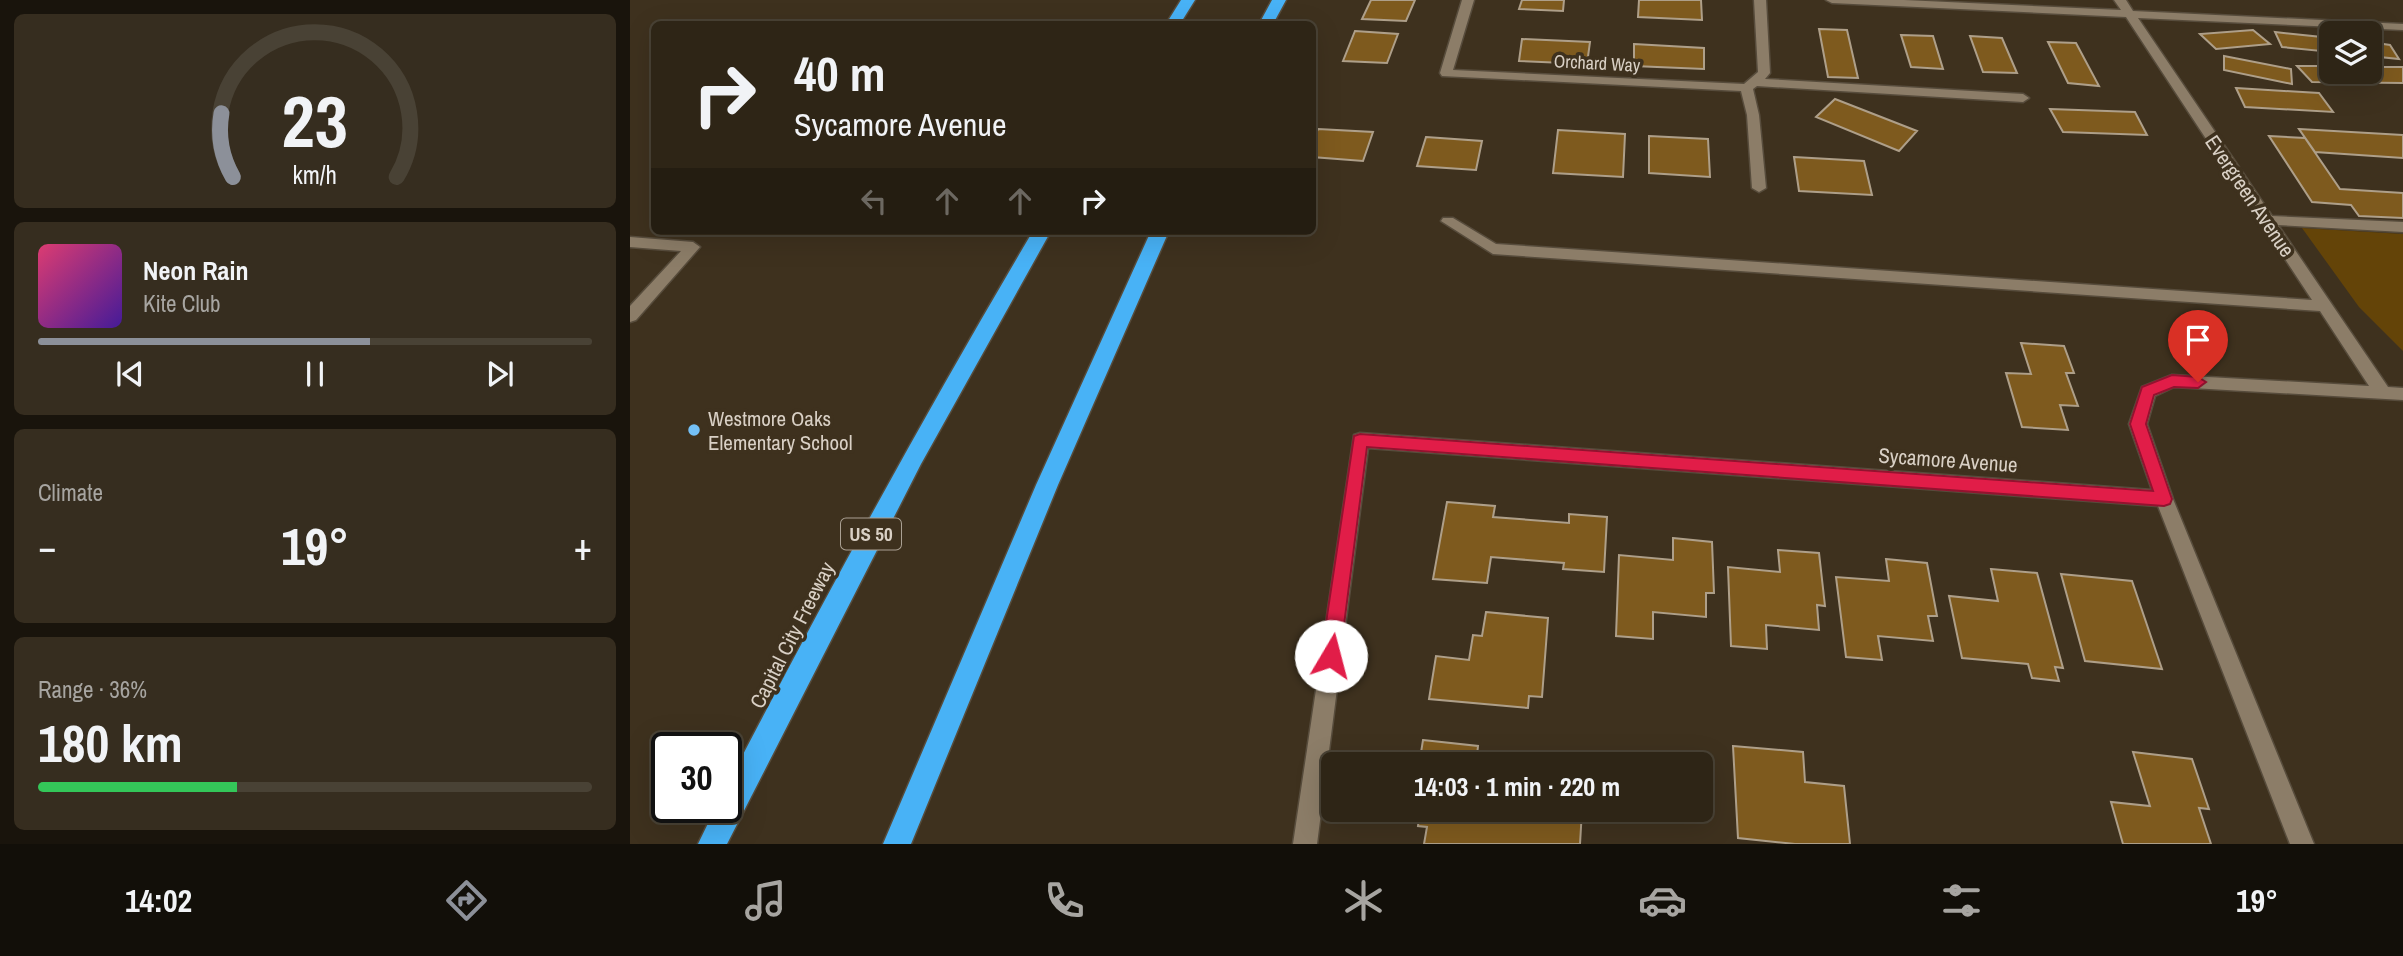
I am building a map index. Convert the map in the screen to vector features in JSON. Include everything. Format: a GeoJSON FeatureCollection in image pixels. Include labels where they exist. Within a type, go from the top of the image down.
{"type":"FeatureCollection","features":[{"type":"Feature","properties":{"kind":"highway"},"geometry":{"type":"LineString","coordinates":[[1175,21],[1188,0]]}},
{"type":"Feature","properties":{"kind":"highway"},"geometry":{"type":"LineString","coordinates":[[1268,21],[1279,0]]}},
{"type":"Feature","properties":{"kind":"highway","name":"Capital City Freeway"},"geometry":{"type":"LineString","coordinates":[[712,844],[890,500],[976,341],[1040,235]]}},
{"type":"Feature","properties":{"kind":"highway"},"geometry":{"type":"LineString","coordinates":[[897,844],[1046,485],[1158,235]]}},
{"type":"Feature","properties":{"kind":"street","name":"Orchard Way"},"geometry":{"type":"LineString","coordinates":[[1468,0],[1446,73],[2023,98]]}},
{"type":"Feature","properties":{"kind":"street"},"geometry":{"type":"LineString","coordinates":[[1759,188],[1750,85],[1764,74],[1760,0]]}},
{"type":"Feature","properties":{"kind":"street"},"geometry":{"type":"LineString","coordinates":[[1832,0],[2403,27]]}},
{"type":"Feature","properties":{"kind":"street","name":"Evergreen Avenue"},"geometry":{"type":"LineString","coordinates":[[2120,0],[2382,392]]}},
{"type":"Feature","properties":{"kind":"street"},"geometry":{"type":"LineString","coordinates":[[2265,220],[2403,228]]}},
{"type":"Feature","properties":{"kind":"street"},"geometry":{"type":"LineString","coordinates":[[1448,221],[1493,249],[2324,306]]}},
{"type":"Feature","properties":{"kind":"street"},"geometry":{"type":"LineString","coordinates":[[630,242],[693,247],[630,316]]}},
{"type":"Feature","properties":{"kind":"street"},"geometry":{"type":"LineString","coordinates":[[2302,844],[2164,499],[2138,424],[2148,392],[2172,381],[2403,394]]}},
{"type":"Feature","properties":{"kind":"street","name":"Sycamore Avenue"},"geometry":{"type":"LineString","coordinates":[[1305,844],[1360,440],[2164,499]]}},
{"type":"Feature","properties":{"kind":"shaded area"},"geometry":{"type":"Polygon","coordinates":[[[2302,228],[2403,234],[2403,351],[2359,307],[2302,228]]]}},
{"type":"Feature","properties":{"kind":"building"},"geometry":{"type":"Polygon","coordinates":[[[1371,0],[1415,0],[1406,21],[1362,19],[1371,0]]]}},
{"type":"Feature","properties":{"kind":"building"},"geometry":{"type":"Polygon","coordinates":[[[1522,0],[1564,0],[1563,11],[1519,9],[1522,0]]]}},
{"type":"Feature","properties":{"kind":"building"},"geometry":{"type":"Polygon","coordinates":[[[1639,0],[1701,0],[1702,20],[1638,17],[1639,0]]]}},
{"type":"Feature","properties":{"kind":"building"},"geometry":{"type":"Polygon","coordinates":[[[1819,29],[1847,30],[1858,78],[1828,77],[1819,29]]]}},
{"type":"Feature","properties":{"kind":"building"},"geometry":{"type":"Polygon","coordinates":[[[2253,30],[2270,44],[2216,49],[2200,34],[2253,30]]]}},
{"type":"Feature","properties":{"kind":"building"},"geometry":{"type":"Polygon","coordinates":[[[1355,31],[1398,34],[1387,63],[1343,61],[1355,31]]]}},
{"type":"Feature","properties":{"kind":"building"},"geometry":{"type":"Polygon","coordinates":[[[2275,32],[2319,37],[2319,51],[2282,47],[2275,32]]]}},
{"type":"Feature","properties":{"kind":"building"},"geometry":{"type":"Polygon","coordinates":[[[1901,35],[1933,36],[1943,69],[1911,67],[1901,35]]]}},
{"type":"Feature","properties":{"kind":"building"},"geometry":{"type":"Polygon","coordinates":[[[1970,36],[2002,38],[2017,73],[1983,72],[1970,36]]]}},
{"type":"Feature","properties":{"kind":"building"},"geometry":{"type":"Polygon","coordinates":[[[1522,39],[1590,42],[1587,64],[1519,61],[1522,39]]]}},
{"type":"Feature","properties":{"kind":"building"},"geometry":{"type":"Polygon","coordinates":[[[2048,42],[2076,43],[2099,86],[2068,83],[2048,42]]]}},
{"type":"Feature","properties":{"kind":"building"},"geometry":{"type":"Polygon","coordinates":[[[1634,44],[1704,48],[1704,69],[1634,66],[1634,44]]]}},
{"type":"Feature","properties":{"kind":"building"},"geometry":{"type":"Polygon","coordinates":[[[2382,44],[2390,45],[2399,59],[2382,57],[2382,44]]]}},
{"type":"Feature","properties":{"kind":"building"},"geometry":{"type":"Polygon","coordinates":[[[2224,56],[2291,69],[2292,84],[2224,70],[2224,56]]]}},
{"type":"Feature","properties":{"kind":"building"},"geometry":{"type":"Polygon","coordinates":[[[2297,66],[2319,66],[2319,82],[2312,82],[2297,66]]]}},
{"type":"Feature","properties":{"kind":"building"},"geometry":{"type":"Polygon","coordinates":[[[2382,67],[2403,67],[2403,83],[2382,83],[2382,67]]]}},
{"type":"Feature","properties":{"kind":"building"},"geometry":{"type":"Polygon","coordinates":[[[2236,88],[2319,93],[2333,112],[2245,107],[2236,88]]]}},
{"type":"Feature","properties":{"kind":"building"},"geometry":{"type":"Polygon","coordinates":[[[1835,99],[1917,131],[1899,151],[1816,117],[1835,99]]]}},
{"type":"Feature","properties":{"kind":"building"},"geometry":{"type":"Polygon","coordinates":[[[2050,109],[2135,112],[2147,135],[2063,132],[2050,109]]]}},
{"type":"Feature","properties":{"kind":"building"},"geometry":{"type":"Polygon","coordinates":[[[1318,129],[1373,132],[1363,161],[1316,157],[1318,129]]]}},
{"type":"Feature","properties":{"kind":"building"},"geometry":{"type":"Polygon","coordinates":[[[2299,129],[2403,135],[2403,158],[2315,152],[2299,129]]]}},
{"type":"Feature","properties":{"kind":"building"},"geometry":{"type":"Polygon","coordinates":[[[1558,130],[1625,134],[1623,177],[1553,173],[1558,130]]]}},
{"type":"Feature","properties":{"kind":"building"},"geometry":{"type":"Polygon","coordinates":[[[1649,136],[1708,139],[1710,177],[1649,173],[1649,136]]]}},
{"type":"Feature","properties":{"kind":"building"},"geometry":{"type":"Polygon","coordinates":[[[2269,136],[2305,138],[2340,189],[2403,193],[2403,218],[2359,216],[2351,205],[2312,202],[2269,136]]]}},
{"type":"Feature","properties":{"kind":"building"},"geometry":{"type":"Polygon","coordinates":[[[1426,137],[1482,141],[1476,170],[1417,166],[1426,137]]]}},
{"type":"Feature","properties":{"kind":"building"},"geometry":{"type":"Polygon","coordinates":[[[1794,157],[1864,161],[1872,195],[1799,191],[1794,157]]]}},
{"type":"Feature","properties":{"kind":"building"},"geometry":{"type":"Polygon","coordinates":[[[2021,343],[2064,346],[2074,373],[2066,373],[2078,406],[2060,405],[2068,430],[2022,427],[2006,373],[2031,374],[2021,343]]]}},
{"type":"Feature","properties":{"kind":"building"},"geometry":{"type":"Polygon","coordinates":[[[1447,502],[1495,506],[1493,517],[1569,523],[1569,514],[1607,517],[1604,572],[1563,569],[1564,563],[1491,557],[1487,583],[1433,579],[1447,502]]]}},
{"type":"Feature","properties":{"kind":"building"},"geometry":{"type":"Polygon","coordinates":[[[1673,538],[1712,542],[1714,593],[1706,593],[1706,617],[1653,612],[1653,639],[1616,636],[1619,555],[1673,560],[1673,538]]]}},
{"type":"Feature","properties":{"kind":"building"},"geometry":{"type":"Polygon","coordinates":[[[1778,550],[1819,553],[1825,606],[1817,605],[1819,630],[1766,625],[1767,649],[1731,646],[1728,567],[1780,572],[1778,550]]]}},
{"type":"Feature","properties":{"kind":"building"},"geometry":{"type":"Polygon","coordinates":[[[1886,559],[1927,563],[1937,616],[1928,616],[1933,641],[1878,636],[1882,660],[1846,657],[1836,577],[1889,581],[1886,559]]]}},
{"type":"Feature","properties":{"kind":"building"},"geometry":{"type":"Polygon","coordinates":[[[1991,569],[2037,573],[2063,668],[2055,667],[2059,681],[2032,678],[2028,664],[1962,658],[1949,596],[1998,601],[1991,569]]]}},
{"type":"Feature","properties":{"kind":"building"},"geometry":{"type":"Polygon","coordinates":[[[2061,574],[2132,581],[2162,669],[2085,661],[2061,574]]]}},
{"type":"Feature","properties":{"kind":"building"},"geometry":{"type":"Polygon","coordinates":[[[1486,612],[1548,618],[1542,697],[1529,696],[1528,708],[1429,699],[1436,656],[1469,660],[1473,635],[1482,636],[1486,612]]]}},
{"type":"Feature","properties":{"kind":"building"},"geometry":{"type":"Polygon","coordinates":[[[1423,740],[1478,746],[1477,752],[1421,752],[1423,740]]]}},
{"type":"Feature","properties":{"kind":"building"},"geometry":{"type":"Polygon","coordinates":[[[1733,746],[1803,752],[1805,782],[1844,786],[1850,844],[1795,844],[1738,838],[1733,746]]]}},
{"type":"Feature","properties":{"kind":"building"},"geometry":{"type":"Polygon","coordinates":[[[2133,752],[2192,759],[2209,809],[2199,808],[2211,844],[2123,844],[2111,802],[2150,806],[2133,752]]]}},
{"type":"Feature","properties":{"kind":"building"},"geometry":{"type":"Polygon","coordinates":[[[1418,822],[1581,822],[1580,844],[1424,844],[1427,827],[1418,826],[1418,822]]]}},
{"type":"Feature","properties":{"kind":"place","name":"Westmore Oaks Elementary School"},"geometry":{"type":"Point","coordinates":[694,430]}},
{"type":"Feature","properties":{"kind":"route"},"geometry":{"type":"LineString","coordinates":[[1331,656],[1360,440],[2164,499],[2138,424],[2148,392],[2172,381],[2198,382]]}}]}
